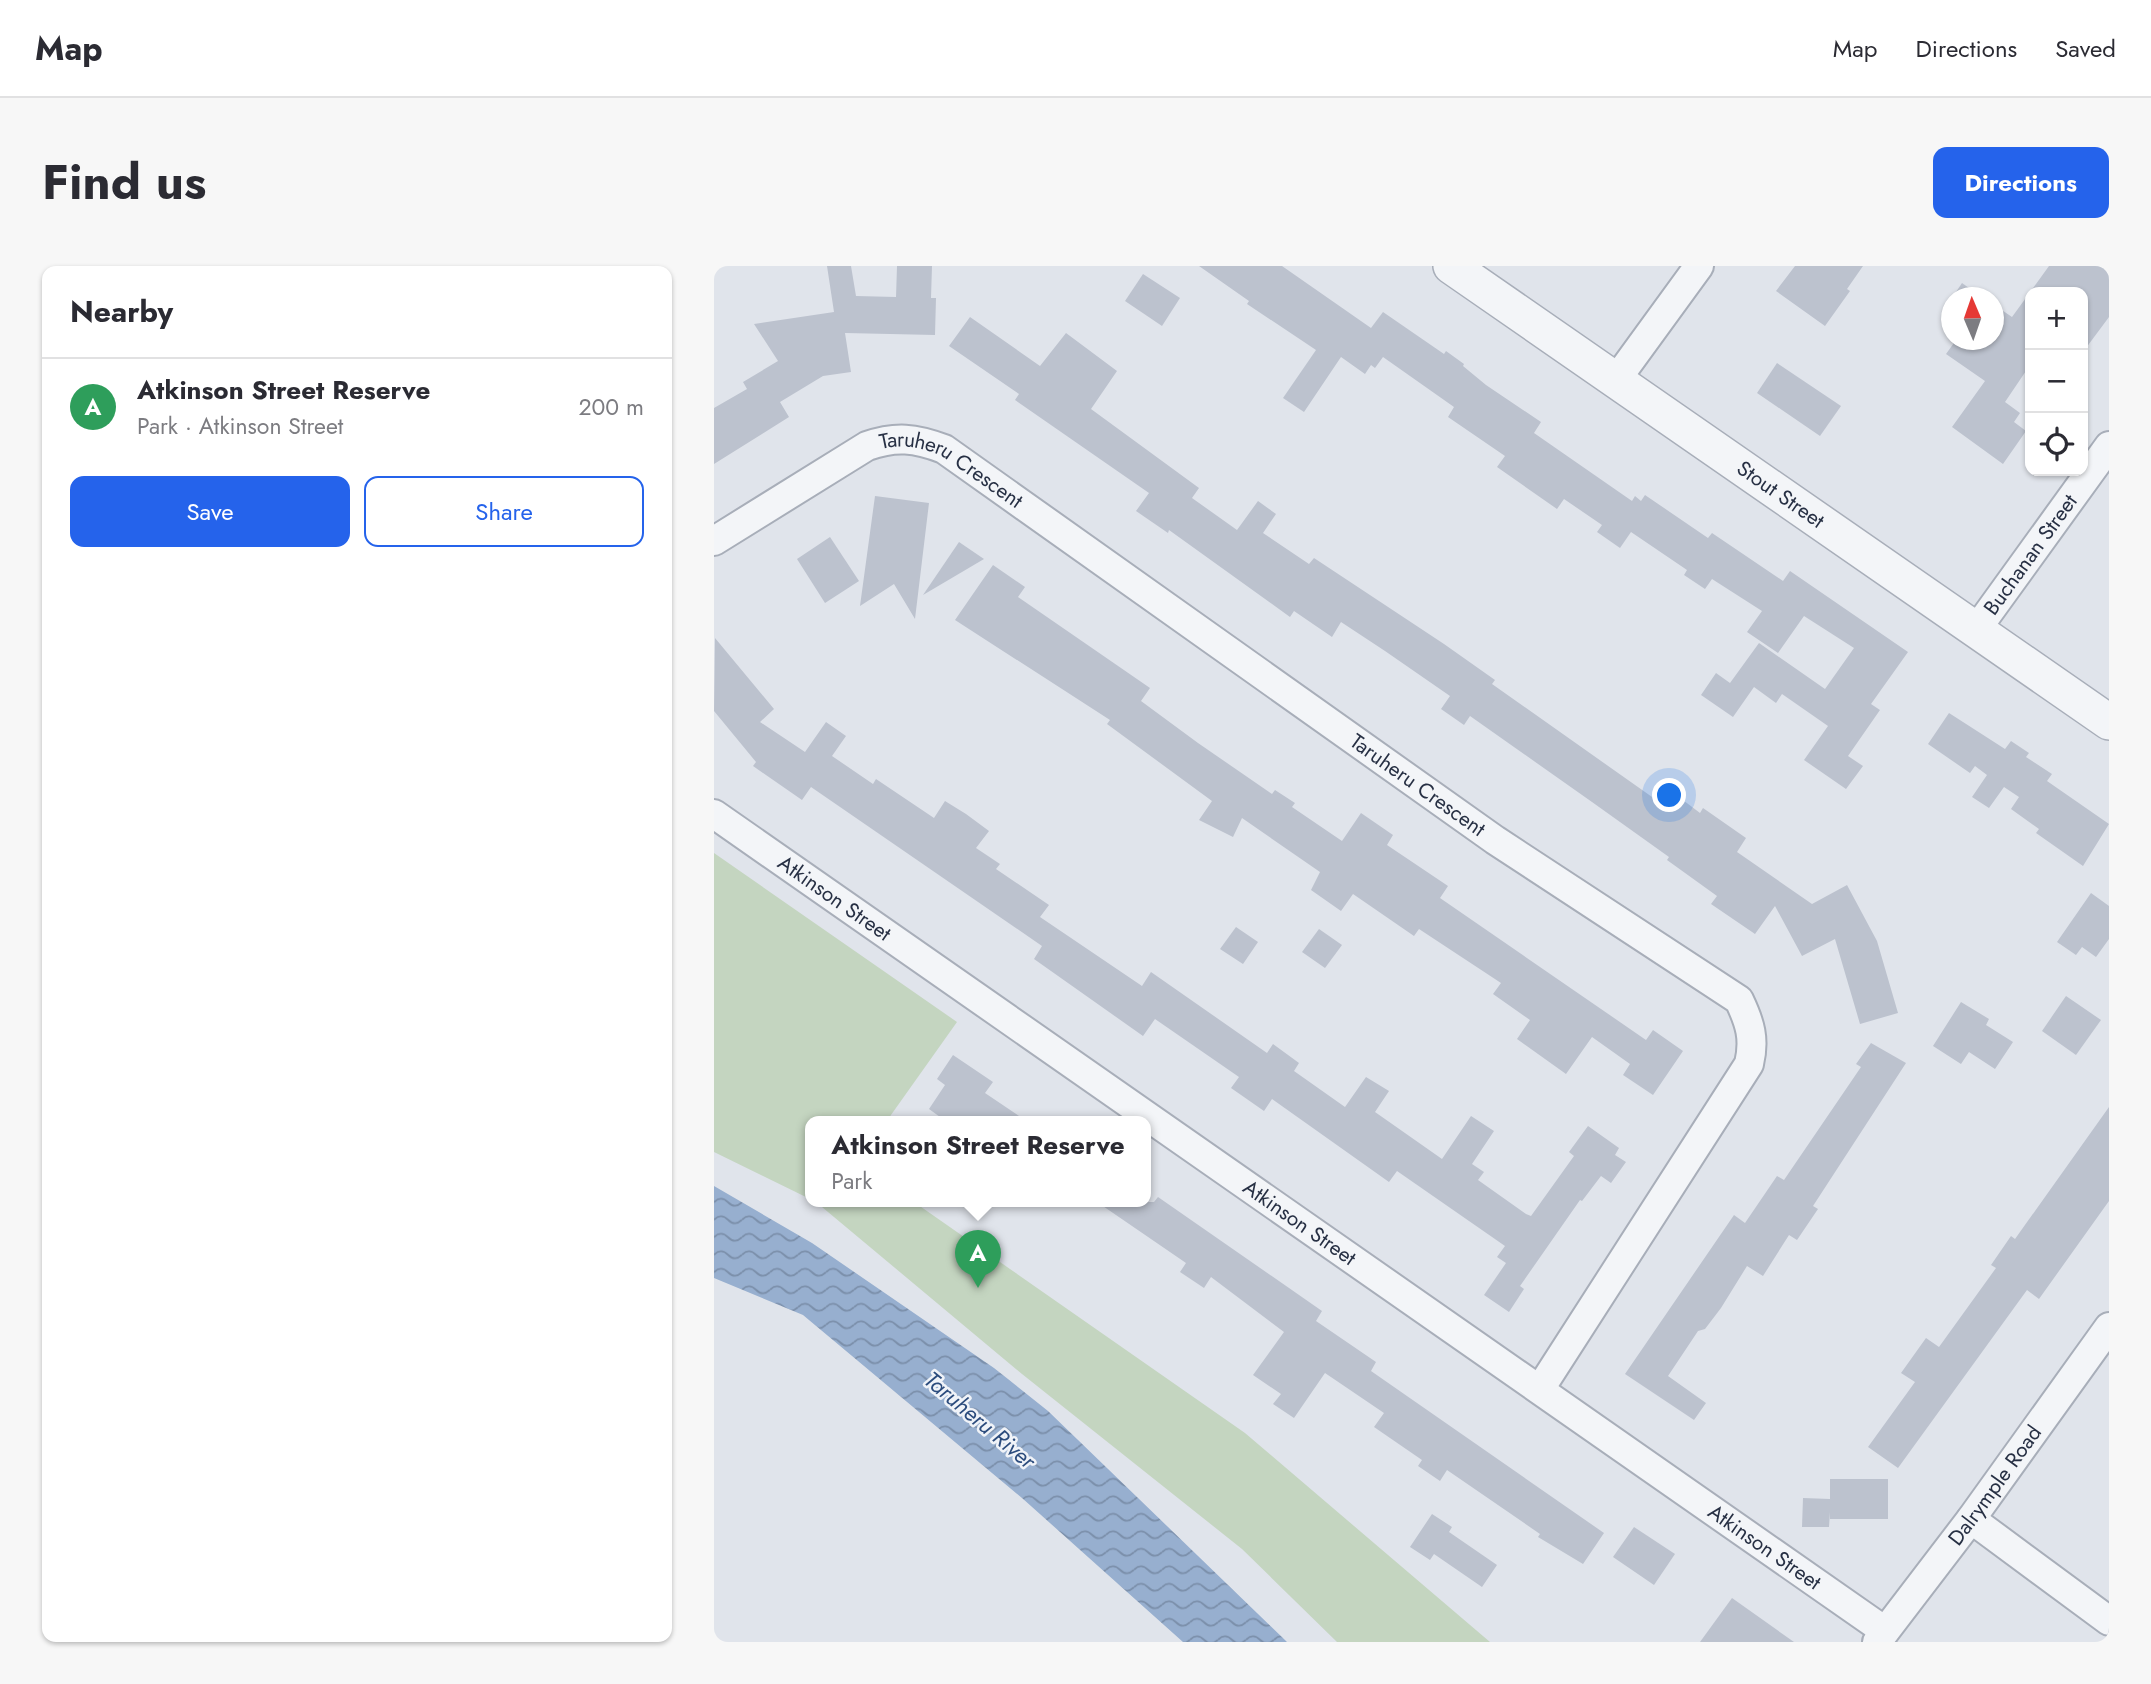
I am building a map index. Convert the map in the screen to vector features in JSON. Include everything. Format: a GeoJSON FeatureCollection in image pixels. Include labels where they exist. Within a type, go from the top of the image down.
{"type":"FeatureCollection","features":[{"type":"Feature","properties":{"kind":"street","name":"Stout Street"},"geometry":{"type":"LineString","coordinates":[[1451,266],[2109,722]]}},
{"type":"Feature","properties":{"kind":"street"},"geometry":{"type":"LineString","coordinates":[[1616,380],[1699,266]]}},
{"type":"Feature","properties":{"kind":"street","name":"Taruheru Crescent"},"geometry":{"type":"LineString","coordinates":[[714,541],[867,446],[890,438],[918,438],[944,449],[1495,840],[1738,1000],[1749,1020],[1754,1042],[1749,1064],[1540,1389]]}},
{"type":"Feature","properties":{"kind":"street","name":"Buchanan Street"},"geometry":{"type":"LineString","coordinates":[[1976,630],[2109,446]]}},
{"type":"Feature","properties":{"kind":"street","name":"Atkinson Street"},"geometry":{"type":"LineString","coordinates":[[714,814],[1148,1116]]}},
{"type":"Feature","properties":{"kind":"street","name":"Atkinson Street"},"geometry":{"type":"LineString","coordinates":[[1151,1118],[1540,1389],[1881,1637]]}},
{"type":"Feature","properties":{"kind":"street","name":"Dalrymple Road"},"geometry":{"type":"LineString","coordinates":[[1881,1637],[1971,1519],[2109,1327]]}},
{"type":"Feature","properties":{"kind":"street"},"geometry":{"type":"LineString","coordinates":[[1971,1519],[2109,1621]]}},
{"type":"Feature","properties":{"kind":"green space"},"geometry":{"type":"Polygon","coordinates":[[[714,853],[957,1022],[890,1116],[805,1116],[805,1197],[714,1152],[714,853]]]}},
{"type":"Feature","properties":{"kind":"green space"},"geometry":{"type":"Polygon","coordinates":[[[822,1207],[921,1207],[1245,1433],[1490,1642],[1337,1642],[1242,1549],[1022,1374],[822,1207]]]}},
{"type":"Feature","properties":{"kind":"water","name":"Taruheru River"},"geometry":{"type":"Polygon","coordinates":[[[714,1186],[812,1243],[994,1368],[1048,1411],[1287,1642],[1183,1642],[1022,1498],[803,1315],[714,1278],[714,1186]]]}},
{"type":"Feature","properties":{"kind":"building"},"geometry":{"type":"Polygon","coordinates":[[[827,266],[851,266],[856,296],[896,297],[897,266],[932,266],[931,298],[936,298],[935,335],[845,333],[851,372],[823,376],[780,402],[789,417],[714,464],[714,408],[747,389],[743,382],[778,361],[754,324],[834,312],[827,266]]]}},
{"type":"Feature","properties":{"kind":"building"},"geometry":{"type":"Polygon","coordinates":[[[1199,266],[1282,266],[1371,328],[1383,312],[1444,354],[1446,351],[1486,385],[1541,422],[1534,433],[1632,501],[1635,496],[1641,501],[1645,495],[1708,538],[1712,533],[1783,581],[1790,571],[1908,652],[1871,704],[1880,710],[1848,756],[1863,766],[1846,789],[1804,760],[1828,726],[1782,694],[1776,703],[1754,687],[1733,717],[1701,695],[1716,673],[1730,683],[1759,643],[1825,689],[1854,648],[1804,616],[1778,653],[1747,632],[1762,611],[1712,579],[1705,589],[1684,575],[1687,570],[1631,532],[1620,548],[1597,532],[1602,525],[1564,499],[1557,509],[1497,467],[1505,456],[1448,417],[1454,407],[1383,357],[1375,368],[1371,365],[1365,374],[1341,357],[1304,412],[1283,398],[1316,350],[1247,304],[1249,301],[1199,266]]]}},
{"type":"Feature","properties":{"kind":"building"},"geometry":{"type":"Polygon","coordinates":[[[1795,266],[1863,266],[1847,289],[1850,291],[1825,326],[1776,291],[1795,266]]]}},
{"type":"Feature","properties":{"kind":"building"},"geometry":{"type":"Polygon","coordinates":[[[2049,266],[2109,266],[2109,317],[2088,345],[2088,287],[2034,287],[2049,266]]]}},
{"type":"Feature","properties":{"kind":"building"},"geometry":{"type":"Polygon","coordinates":[[[1143,274],[1180,298],[1162,326],[1125,301],[1143,274]]]}},
{"type":"Feature","properties":{"kind":"building"},"geometry":{"type":"Polygon","coordinates":[[[2025,299],[2025,372],[2005,402],[2020,413],[2014,422],[2025,432],[2003,464],[1952,427],[1985,381],[1946,354],[1949,350],[2004,350],[2004,312],[2012,317],[2025,299]]]}},
{"type":"Feature","properties":{"kind":"building"},"geometry":{"type":"Polygon","coordinates":[[[970,317],[1040,366],[1066,333],[1117,371],[1091,409],[1199,488],[1192,498],[1237,530],[1258,501],[1276,514],[1263,533],[1309,564],[1314,558],[1444,644],[1495,680],[1492,684],[1662,804],[1671,791],[1700,813],[1703,808],[1746,838],[1737,852],[1812,904],[1847,885],[1877,941],[1898,1013],[1860,1024],[1835,939],[1802,956],[1775,906],[1755,934],[1711,904],[1717,896],[1667,860],[1669,857],[1470,716],[1464,725],[1441,709],[1450,696],[1385,651],[1341,622],[1332,637],[1294,611],[1290,617],[1169,530],[1168,533],[1136,511],[1149,493],[1015,400],[1019,394],[949,346],[970,317]]]}},
{"type":"Feature","properties":{"kind":"building"},"geometry":{"type":"Polygon","coordinates":[[[1777,363],[1841,406],[1820,436],[1757,393],[1777,363]]]}},
{"type":"Feature","properties":{"kind":"building"},"geometry":{"type":"Polygon","coordinates":[[[875,496],[929,503],[915,619],[894,584],[860,606],[875,496]]]}},
{"type":"Feature","properties":{"kind":"building"},"geometry":{"type":"Polygon","coordinates":[[[830,537],[859,581],[825,603],[797,559],[830,537]]]}},
{"type":"Feature","properties":{"kind":"building"},"geometry":{"type":"Polygon","coordinates":[[[959,542],[984,559],[923,595],[959,542]]]}},
{"type":"Feature","properties":{"kind":"building"},"geometry":{"type":"Polygon","coordinates":[[[993,565],[1025,587],[1018,597],[1150,688],[1141,701],[1198,743],[1272,794],[1275,790],[1295,803],[1292,807],[1342,841],[1361,813],[1393,835],[1387,845],[1448,886],[1440,898],[1646,1040],[1653,1030],[1683,1051],[1653,1095],[1623,1075],[1630,1064],[1592,1037],[1566,1074],[1517,1039],[1530,1020],[1493,994],[1501,983],[1419,929],[1414,936],[1353,894],[1341,911],[1311,890],[1320,872],[1242,818],[1233,837],[1199,820],[1212,801],[1107,724],[1110,720],[955,620],[993,565]]]}},
{"type":"Feature","properties":{"kind":"building"},"geometry":{"type":"Polygon","coordinates":[[[715,638],[774,709],[760,722],[805,752],[826,722],[846,736],[832,756],[873,784],[876,779],[934,818],[945,801],[966,814],[989,831],[976,848],[1000,864],[996,869],[1049,905],[1040,917],[1142,986],[1151,972],[1267,1053],[1273,1044],[1299,1063],[1294,1071],[1345,1107],[1366,1077],[1389,1091],[1375,1112],[1442,1159],[1471,1116],[1494,1131],[1472,1164],[1484,1172],[1478,1180],[1526,1214],[1531,1216],[1574,1156],[1569,1152],[1588,1126],[1619,1148],[1615,1155],[1626,1162],[1611,1183],[1601,1176],[1582,1201],[1580,1200],[1520,1286],[1524,1289],[1509,1312],[1484,1295],[1506,1263],[1497,1257],[1505,1246],[1397,1171],[1389,1182],[1272,1099],[1264,1111],[1231,1088],[1239,1077],[1155,1019],[1143,1036],[1034,959],[1042,946],[811,787],[802,800],[753,766],[756,762],[714,711],[715,638]]]}},
{"type":"Feature","properties":{"kind":"building"},"geometry":{"type":"Polygon","coordinates":[[[1949,713],[2005,749],[2011,741],[2029,753],[2026,757],[2052,774],[2047,781],[2109,824],[2083,866],[2036,833],[2039,829],[2011,809],[2019,797],[2004,787],[1989,808],[1972,797],[1987,775],[1975,766],[1970,773],[1928,744],[1949,713]]]}},
{"type":"Feature","properties":{"kind":"building"},"geometry":{"type":"Polygon","coordinates":[[[2091,893],[2109,906],[2109,939],[2096,957],[2082,947],[2076,955],[2057,942],[2091,893]]]}},
{"type":"Feature","properties":{"kind":"building"},"geometry":{"type":"Polygon","coordinates":[[[1236,927],[1258,942],[1243,964],[1220,949],[1236,927]]]}},
{"type":"Feature","properties":{"kind":"building"},"geometry":{"type":"Polygon","coordinates":[[[1319,929],[1342,945],[1325,968],[1302,952],[1319,929]]]}},
{"type":"Feature","properties":{"kind":"building"},"geometry":{"type":"Polygon","coordinates":[[[2066,996],[2101,1020],[2076,1055],[2042,1031],[2066,996]]]}},
{"type":"Feature","properties":{"kind":"building"},"geometry":{"type":"Polygon","coordinates":[[[1961,1002],[1989,1019],[1986,1025],[2013,1042],[1995,1069],[1969,1052],[1961,1064],[1933,1046],[1961,1002]]]}},
{"type":"Feature","properties":{"kind":"building"},"geometry":{"type":"Polygon","coordinates":[[[1871,1043],[1906,1063],[1813,1206],[1818,1209],[1797,1240],[1789,1235],[1763,1276],[1747,1266],[1721,1308],[1705,1329],[1698,1331],[1668,1376],[1706,1403],[1694,1420],[1625,1374],[1734,1215],[1745,1223],[1777,1176],[1784,1180],[1861,1067],[1856,1064],[1871,1043]]]}},
{"type":"Feature","properties":{"kind":"building"},"geometry":{"type":"Polygon","coordinates":[[[953,1055],[993,1082],[985,1093],[1019,1116],[939,1116],[929,1109],[945,1085],[937,1079],[953,1055]]]}},
{"type":"Feature","properties":{"kind":"building"},"geometry":{"type":"Polygon","coordinates":[[[2109,1107],[2109,1201],[2039,1299],[2027,1290],[1898,1468],[1868,1447],[1915,1382],[1901,1373],[1926,1338],[1939,1347],[1996,1268],[1991,1265],[2011,1236],[2015,1239],[2109,1107]]]}},
{"type":"Feature","properties":{"kind":"building"},"geometry":{"type":"Polygon","coordinates":[[[1158,1197],[1322,1311],[1316,1321],[1376,1362],[1371,1371],[1604,1533],[1583,1564],[1538,1537],[1540,1534],[1447,1470],[1440,1481],[1418,1466],[1422,1460],[1374,1427],[1384,1413],[1325,1373],[1294,1418],[1273,1404],[1281,1394],[1253,1375],[1284,1332],[1211,1277],[1204,1288],[1180,1272],[1186,1263],[1104,1207],[1151,1207],[1151,1202],[1158,1197]]]}},
{"type":"Feature","properties":{"kind":"building"},"geometry":{"type":"Polygon","coordinates":[[[1830,1479],[1888,1479],[1888,1519],[1830,1519],[1830,1512],[1829,1527],[1802,1527],[1803,1498],[1830,1499],[1830,1479]]]}},
{"type":"Feature","properties":{"kind":"building"},"geometry":{"type":"Polygon","coordinates":[[[1432,1514],[1452,1527],[1449,1532],[1497,1565],[1482,1587],[1434,1554],[1430,1560],[1410,1547],[1432,1514]]]}},
{"type":"Feature","properties":{"kind":"building"},"geometry":{"type":"Polygon","coordinates":[[[1634,1527],[1675,1554],[1654,1585],[1613,1557],[1634,1527]]]}},
{"type":"Feature","properties":{"kind":"building"},"geometry":{"type":"Polygon","coordinates":[[[1732,1598],[1794,1642],[1700,1642],[1732,1598]]]}},
{"type":"Feature","properties":{"kind":"place","name":"Atkinson Street Reserve"},"geometry":{"type":"Point","coordinates":[978,1288]}}]}
